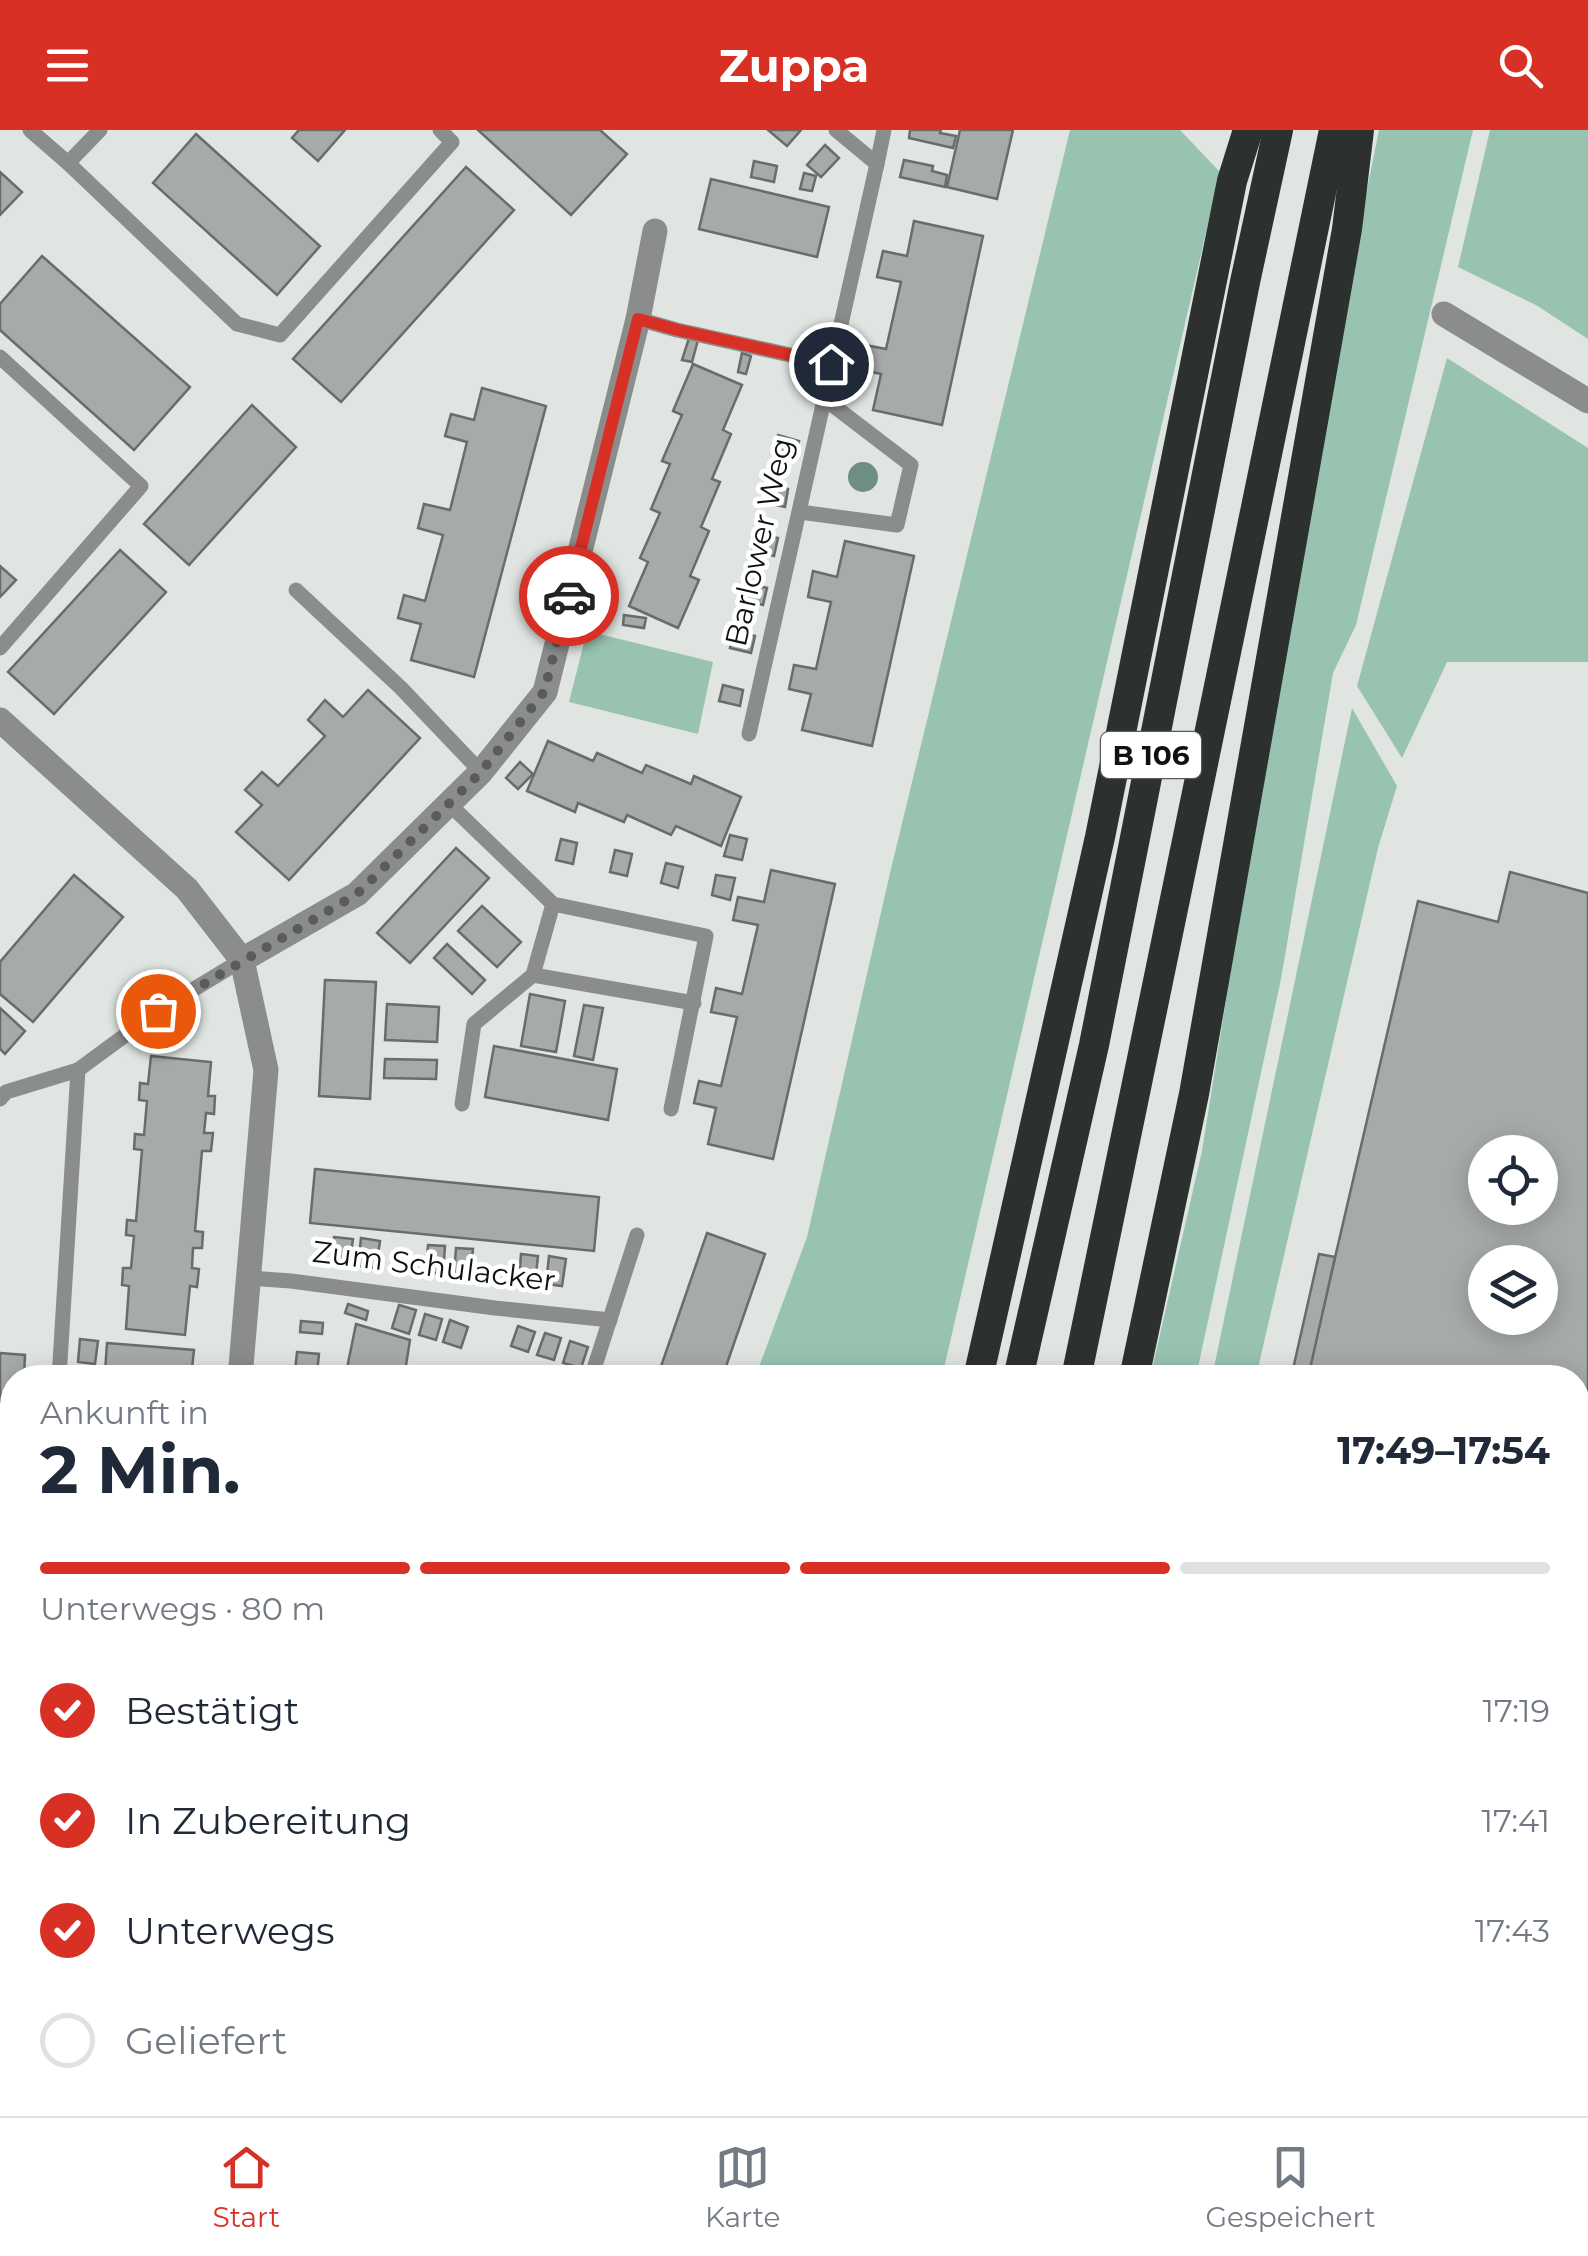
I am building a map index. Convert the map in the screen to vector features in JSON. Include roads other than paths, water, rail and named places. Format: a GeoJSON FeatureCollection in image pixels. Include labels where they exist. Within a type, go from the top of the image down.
{"type":"FeatureCollection","features":[{"type":"Feature","properties":{"kind":"highway"},"geometry":{"type":"LineString","coordinates":[[981,1365],[1100,838],[1232,181],[1248,130]]}},
{"type":"Feature","properties":{"kind":"highway","name":"B 106"},"geometry":{"type":"LineString","coordinates":[[1021,1365],[1094,1044],[1278,130]]}},
{"type":"Feature","properties":{"kind":"highway","name":"B 106"},"geometry":{"type":"LineString","coordinates":[[1079,1365],[1334,130]]}},
{"type":"Feature","properties":{"kind":"highway"},"geometry":{"type":"LineString","coordinates":[[1137,1365],[1194,1094],[1346,230],[1359,130]]}},
{"type":"Feature","properties":{"kind":"street"},"geometry":{"type":"LineString","coordinates":[[242,960],[357,894],[481,772],[544,692],[638,319],[655,231]]}},
{"type":"Feature","properties":{"kind":"street"},"geometry":{"type":"LineString","coordinates":[[1444,314],[1588,400]]}},
{"type":"Feature","properties":{"kind":"street"},"geometry":{"type":"LineString","coordinates":[[0,720],[187,888],[242,960],[266,1070],[241,1365]]}},
{"type":"Feature","properties":{"kind":"lane"},"geometry":{"type":"LineString","coordinates":[[30,130],[237,324],[280,336],[452,142],[440,130]]}},
{"type":"Feature","properties":{"kind":"lane"},"geometry":{"type":"LineString","coordinates":[[68,162],[100,130]]}},
{"type":"Feature","properties":{"kind":"lane"},"geometry":{"type":"LineString","coordinates":[[836,130],[877,164]]}},
{"type":"Feature","properties":{"kind":"lane","name":"Barlower Weg"},"geometry":{"type":"LineString","coordinates":[[749,734],[884,130]]}},
{"type":"Feature","properties":{"kind":"lane"},"geometry":{"type":"LineString","coordinates":[[638,319],[831,364]]}},
{"type":"Feature","properties":{"kind":"lane"},"geometry":{"type":"LineString","coordinates":[[0,356],[141,486],[0,648]]}},
{"type":"Feature","properties":{"kind":"lane"},"geometry":{"type":"LineString","coordinates":[[800,512],[897,525],[912,465],[826,400]]}},
{"type":"Feature","properties":{"kind":"lane"},"geometry":{"type":"LineString","coordinates":[[296,590],[401,688],[481,772]]}},
{"type":"Feature","properties":{"kind":"lane"},"geometry":{"type":"LineString","coordinates":[[448,804],[553,904],[706,936],[671,1109]]}},
{"type":"Feature","properties":{"kind":"lane"},"geometry":{"type":"LineString","coordinates":[[462,1104],[474,1024],[532,975],[553,904]]}},
{"type":"Feature","properties":{"kind":"lane"},"geometry":{"type":"LineString","coordinates":[[2,1092],[78,1070],[158,1011],[242,960]]}},
{"type":"Feature","properties":{"kind":"lane"},"geometry":{"type":"LineString","coordinates":[[532,975],[694,1004]]}},
{"type":"Feature","properties":{"kind":"lane"},"geometry":{"type":"LineString","coordinates":[[60,1365],[78,1070]]}},
{"type":"Feature","properties":{"kind":"lane"},"geometry":{"type":"LineString","coordinates":[[596,1365],[637,1235]]}},
{"type":"Feature","properties":{"kind":"lane","name":"Zum Schulacker"},"geometry":{"type":"LineString","coordinates":[[249,1278],[610,1320]]}}]}
